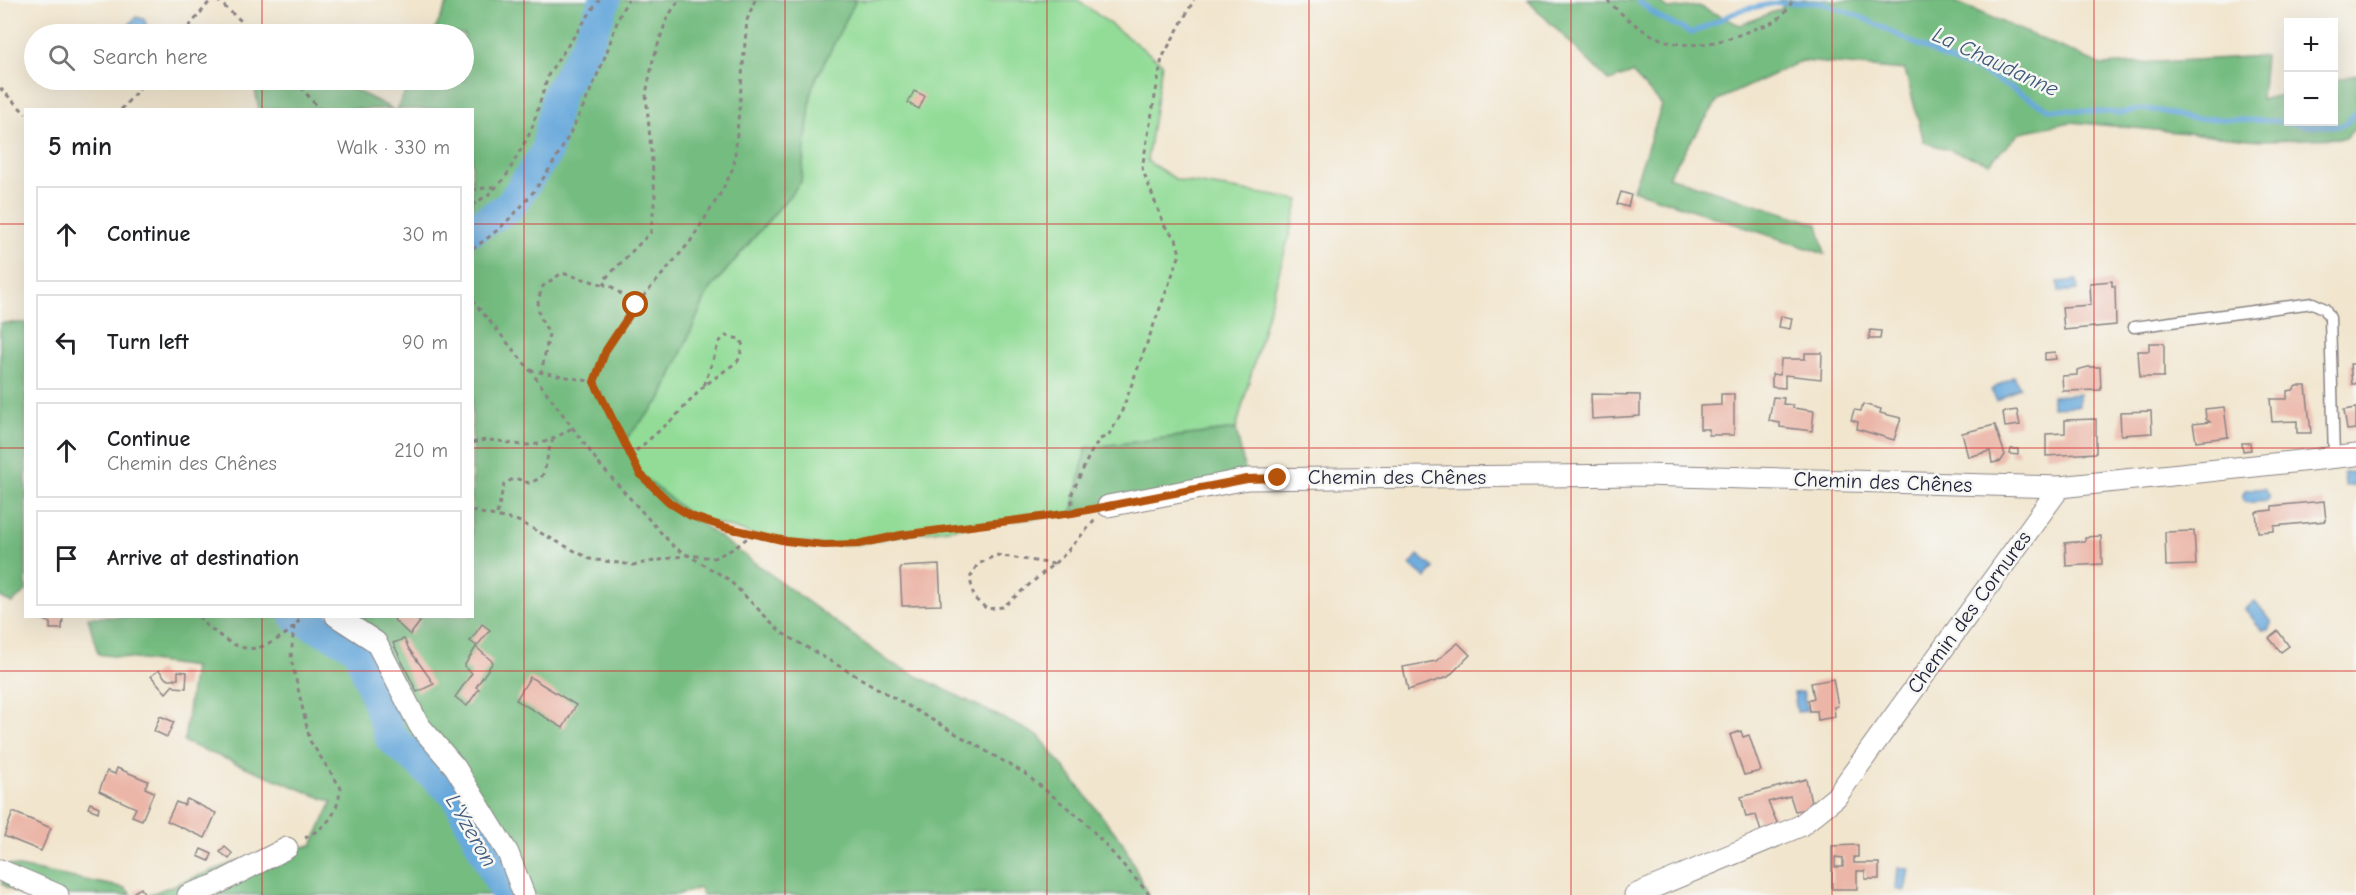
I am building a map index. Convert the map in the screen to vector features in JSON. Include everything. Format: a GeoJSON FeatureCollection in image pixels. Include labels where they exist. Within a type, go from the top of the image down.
{"type":"FeatureCollection","features":[{"type":"Feature","properties":{"kind":"street"},"geometry":{"type":"LineString","coordinates":[[2060,487],[2356,454]]}},
{"type":"Feature","properties":{"kind":"street","name":"Chemin des Chênes"},"geometry":{"type":"LineString","coordinates":[[1108,506],[1247,479],[1278,478],[1644,475],[2060,487]]}},
{"type":"Feature","properties":{"kind":"street","name":"Chemin des Cornures"},"geometry":{"type":"LineString","coordinates":[[1635,895],[1800,826],[1836,797],[2060,487]]}},
{"type":"Feature","properties":{"kind":"street"},"geometry":{"type":"LineString","coordinates":[[339,618],[376,642],[419,725],[455,767],[508,853],[524,895]]}},
{"type":"Feature","properties":{"kind":"street"},"geometry":{"type":"LineString","coordinates":[[188,895],[213,886],[287,848]]}},
{"type":"Feature","properties":{"kind":"street"},"geometry":{"type":"LineString","coordinates":[[0,870],[58,895]]}},
{"type":"Feature","properties":{"kind":"lane"},"geometry":{"type":"LineString","coordinates":[[2134,327],[2313,303],[2325,309],[2330,318],[2334,457]]}},
{"type":"Feature","properties":{"kind":"path"},"geometry":{"type":"LineString","coordinates":[[191,24],[211,0]]}},
{"type":"Feature","properties":{"kind":"path"},"geometry":{"type":"LineString","coordinates":[[217,0],[245,24]]}},
{"type":"Feature","properties":{"kind":"path"},"geometry":{"type":"LineString","coordinates":[[474,203],[497,186],[531,131],[549,73],[599,0]]}},
{"type":"Feature","properties":{"kind":"path"},"geometry":{"type":"LineString","coordinates":[[474,247],[518,211],[540,186],[563,149],[628,0]]}},
{"type":"Feature","properties":{"kind":"path"},"geometry":{"type":"LineString","coordinates":[[605,285],[604,280],[651,232],[654,195],[646,94],[653,60],[667,18],[679,0]]}},
{"type":"Feature","properties":{"kind":"path"},"geometry":{"type":"LineString","coordinates":[[754,0],[747,20],[734,166],[722,191],[690,242],[636,305],[606,350],[594,382],[640,474],[680,510],[691,516],[752,534],[824,545],[858,544],[901,535],[1072,513],[1108,506]]}},
{"type":"Feature","properties":{"kind":"path"},"geometry":{"type":"LineString","coordinates":[[1072,513],[1072,493],[1090,454],[1100,439],[1108,436],[1120,416],[1180,254],[1176,239],[1164,225],[1142,168],[1162,58],[1194,0]]}},
{"type":"Feature","properties":{"kind":"path"},"geometry":{"type":"LineString","coordinates":[[1607,0],[1649,35],[1685,47],[1734,37],[1783,18],[1793,0]]}},
{"type":"Feature","properties":{"kind":"path"},"geometry":{"type":"LineString","coordinates":[[0,88],[24,112]]}},
{"type":"Feature","properties":{"kind":"path"},"geometry":{"type":"LineString","coordinates":[[123,108],[138,90]]}},
{"type":"Feature","properties":{"kind":"path"},"geometry":{"type":"LineString","coordinates":[[304,90],[318,108]]}},
{"type":"Feature","properties":{"kind":"path"},"geometry":{"type":"LineString","coordinates":[[474,190],[497,186]]}},
{"type":"Feature","properties":{"kind":"path"},"geometry":{"type":"LineString","coordinates":[[541,374],[549,334],[539,315],[538,300],[543,286],[562,273],[612,287],[636,305]]}},
{"type":"Feature","properties":{"kind":"path"},"geometry":{"type":"LineString","coordinates":[[474,302],[530,370],[600,465],[674,547],[728,579],[783,633],[1024,772],[1084,821],[1150,895]]}},
{"type":"Feature","properties":{"kind":"path"},"geometry":{"type":"LineString","coordinates":[[633,460],[637,450],[674,418],[704,386],[738,361],[743,346],[740,339],[726,336],[719,342],[704,386]]}},
{"type":"Feature","properties":{"kind":"path"},"geometry":{"type":"LineString","coordinates":[[530,370],[541,374],[552,373],[594,382]]}},
{"type":"Feature","properties":{"kind":"path"},"geometry":{"type":"LineString","coordinates":[[474,442],[490,438],[525,445],[553,440],[572,428]]}},
{"type":"Feature","properties":{"kind":"path"},"geometry":{"type":"LineString","coordinates":[[497,515],[504,484],[515,478],[529,483],[541,478],[546,468],[546,453],[553,440]]}},
{"type":"Feature","properties":{"kind":"path"},"geometry":{"type":"LineString","coordinates":[[1054,564],[996,555],[977,565],[970,578],[974,598],[987,609],[1003,607],[1054,564],[1108,506]]}},
{"type":"Feature","properties":{"kind":"path"},"geometry":{"type":"LineString","coordinates":[[474,511],[518,521],[591,559],[633,565],[687,555],[714,558],[735,548],[752,534]]}},
{"type":"Feature","properties":{"kind":"path"},"geometry":{"type":"LineString","coordinates":[[200,618],[202,622],[240,649],[261,649],[291,632],[300,618]]}},
{"type":"Feature","properties":{"kind":"path"},"geometry":{"type":"LineString","coordinates":[[287,848],[327,825],[337,811],[341,788],[310,741],[291,658],[294,626]]}},
{"type":"Feature","properties":{"kind":"green space"},"geometry":{"type":"Polygon","coordinates":[[[449,0],[856,0],[812,87],[801,182],[708,292],[661,399],[624,441],[640,474],[691,516],[891,663],[1039,736],[1123,843],[1148,895],[702,895],[700,888],[676,895],[148,895],[238,861],[312,845],[332,802],[184,742],[194,667],[98,654],[88,618],[474,618],[474,108],[397,108],[406,90],[474,90],[474,24],[438,24],[449,0]]]}},
{"type":"Feature","properties":{"kind":"green space"},"geometry":{"type":"Polygon","coordinates":[[[856,0],[1078,0],[1162,63],[1147,161],[1177,180],[1299,200],[1236,429],[1086,448],[1072,513],[901,535],[858,544],[824,545],[786,541],[752,534],[691,516],[640,474],[624,440],[661,399],[708,292],[801,182],[812,87],[856,0]]]}},
{"type":"Feature","properties":{"kind":"green space"},"geometry":{"type":"Polygon","coordinates":[[[1527,0],[1658,0],[1668,9],[1698,6],[1740,25],[1783,8],[1780,0],[1951,0],[2102,65],[2265,56],[2261,100],[2284,94],[2284,126],[2338,126],[2338,80],[2356,74],[2356,127],[2346,138],[2261,140],[2071,122],[2021,132],[1989,163],[1924,142],[1905,70],[1802,61],[1718,100],[1668,176],[1818,224],[1825,254],[1633,190],[1662,105],[1632,73],[1609,81],[1527,0]]]}},
{"type":"Feature","properties":{"kind":"green space"},"geometry":{"type":"Polygon","coordinates":[[[255,90],[355,90],[391,108],[259,108],[255,90]]]}},
{"type":"Feature","properties":{"kind":"green space"},"geometry":{"type":"Polygon","coordinates":[[[0,323],[24,323],[24,593],[12,603],[0,597],[0,323]]]}},
{"type":"Feature","properties":{"kind":"green space"},"geometry":{"type":"Polygon","coordinates":[[[1236,429],[1247,479],[1072,513],[1086,448],[1236,429]]]}},
{"type":"Feature","properties":{"kind":"green space"},"geometry":{"type":"Polygon","coordinates":[[[9,865],[125,888],[132,895],[20,895],[2,884],[9,865]]]}},
{"type":"Feature","properties":{"kind":"water"},"geometry":{"type":"Polygon","coordinates":[[[136,17],[144,19],[146,24],[130,24],[136,17]]]}},
{"type":"Feature","properties":{"kind":"water"},"geometry":{"type":"Polygon","coordinates":[[[2077,280],[2078,290],[2059,292],[2058,282],[2077,280]]]}},
{"type":"Feature","properties":{"kind":"water"},"geometry":{"type":"Polygon","coordinates":[[[2014,376],[2020,387],[1997,401],[1991,390],[2014,376]]]}},
{"type":"Feature","properties":{"kind":"water"},"geometry":{"type":"Polygon","coordinates":[[[2079,394],[2079,406],[2052,407],[2052,396],[2079,394]]]}},
{"type":"Feature","properties":{"kind":"water"},"geometry":{"type":"Polygon","coordinates":[[[2356,472],[2356,485],[2345,486],[2344,473],[2356,472]]]}},
{"type":"Feature","properties":{"kind":"water"},"geometry":{"type":"Polygon","coordinates":[[[2265,488],[2270,497],[2267,501],[2247,503],[2243,499],[2246,490],[2265,488]]]}},
{"type":"Feature","properties":{"kind":"water"},"geometry":{"type":"Polygon","coordinates":[[[1418,555],[1434,568],[1426,578],[1410,565],[1418,555]]]}},
{"type":"Feature","properties":{"kind":"water"},"geometry":{"type":"Polygon","coordinates":[[[2255,601],[2272,622],[2268,630],[2262,630],[2245,609],[2255,601]]]}},
{"type":"Feature","properties":{"kind":"water"},"geometry":{"type":"Polygon","coordinates":[[[1803,692],[1807,711],[1797,712],[1794,693],[1803,692]]]}},
{"type":"Feature","properties":{"kind":"water"},"geometry":{"type":"Polygon","coordinates":[[[1898,868],[1909,869],[1905,891],[1896,889],[1898,868]]]}},
{"type":"Feature","properties":{"kind":"building"},"geometry":{"type":"Polygon","coordinates":[[[914,91],[925,96],[919,109],[908,103],[914,91]]]}},
{"type":"Feature","properties":{"kind":"building"},"geometry":{"type":"Polygon","coordinates":[[[1621,192],[1631,195],[1628,207],[1617,204],[1621,192]]]}},
{"type":"Feature","properties":{"kind":"building"},"geometry":{"type":"Polygon","coordinates":[[[2112,281],[2112,286],[2115,286],[2116,325],[2064,330],[2062,307],[2091,305],[2090,283],[2112,281]]]}},
{"type":"Feature","properties":{"kind":"building"},"geometry":{"type":"Polygon","coordinates":[[[1781,316],[1792,318],[1790,329],[1779,327],[1781,316]]]}},
{"type":"Feature","properties":{"kind":"building"},"geometry":{"type":"Polygon","coordinates":[[[1870,330],[1881,331],[1880,339],[1869,339],[1870,330]]]}},
{"type":"Feature","properties":{"kind":"building"},"geometry":{"type":"Polygon","coordinates":[[[2149,343],[2164,343],[2164,377],[2140,377],[2138,351],[2149,351],[2149,343]]]}},
{"type":"Feature","properties":{"kind":"building"},"geometry":{"type":"Polygon","coordinates":[[[2055,352],[2056,359],[2045,360],[2045,353],[2055,352]]]}},
{"type":"Feature","properties":{"kind":"building"},"geometry":{"type":"Polygon","coordinates":[[[1805,353],[1822,353],[1821,379],[1785,375],[1785,388],[1772,387],[1772,374],[1780,375],[1781,359],[1805,359],[1805,353]]]}},
{"type":"Feature","properties":{"kind":"building"},"geometry":{"type":"Polygon","coordinates":[[[2350,364],[2356,364],[2356,384],[2352,384],[2350,364]]]}},
{"type":"Feature","properties":{"kind":"building"},"geometry":{"type":"Polygon","coordinates":[[[2100,367],[2101,390],[2063,391],[2062,376],[2077,375],[2077,370],[2100,367]]]}},
{"type":"Feature","properties":{"kind":"building"},"geometry":{"type":"Polygon","coordinates":[[[2296,386],[2306,386],[2311,433],[2297,433],[2297,421],[2272,422],[2270,399],[2287,399],[2287,391],[2293,390],[2296,386]]]}},
{"type":"Feature","properties":{"kind":"building"},"geometry":{"type":"Polygon","coordinates":[[[1591,394],[1640,395],[1640,416],[1592,419],[1591,394]]]}},
{"type":"Feature","properties":{"kind":"building"},"geometry":{"type":"Polygon","coordinates":[[[1721,394],[1734,394],[1734,435],[1709,435],[1709,429],[1700,429],[1700,406],[1721,405],[1721,394]]]}},
{"type":"Feature","properties":{"kind":"building"},"geometry":{"type":"Polygon","coordinates":[[[1773,397],[1784,398],[1783,404],[1793,405],[1793,408],[1814,411],[1812,431],[1780,427],[1780,423],[1769,421],[1773,397]]]}},
{"type":"Feature","properties":{"kind":"building"},"geometry":{"type":"Polygon","coordinates":[[[1863,404],[1881,409],[1880,413],[1901,418],[1894,440],[1857,429],[1858,422],[1851,420],[1854,410],[1861,411],[1863,404]]]}},
{"type":"Feature","properties":{"kind":"building"},"geometry":{"type":"Polygon","coordinates":[[[2224,407],[2228,437],[2196,441],[2193,424],[2210,422],[2206,419],[2205,409],[2224,407]]]}},
{"type":"Feature","properties":{"kind":"building"},"geometry":{"type":"Polygon","coordinates":[[[2356,408],[2356,429],[2347,430],[2344,410],[2356,408]]]}},
{"type":"Feature","properties":{"kind":"building"},"geometry":{"type":"Polygon","coordinates":[[[2017,410],[2020,425],[2005,427],[2003,412],[2017,410]]]}},
{"type":"Feature","properties":{"kind":"building"},"geometry":{"type":"Polygon","coordinates":[[[2151,411],[2152,433],[2121,435],[2120,412],[2151,411]]]}},
{"type":"Feature","properties":{"kind":"building"},"geometry":{"type":"Polygon","coordinates":[[[2096,419],[2096,453],[2046,456],[2046,434],[2065,433],[2065,420],[2096,419]]]}},
{"type":"Feature","properties":{"kind":"building"},"geometry":{"type":"Polygon","coordinates":[[[1995,425],[2005,455],[2001,461],[1992,463],[1990,451],[1968,457],[1962,433],[1995,425]]]}},
{"type":"Feature","properties":{"kind":"building"},"geometry":{"type":"Polygon","coordinates":[[[2242,443],[2250,443],[2251,450],[2243,451],[2242,443]]]}},
{"type":"Feature","properties":{"kind":"building"},"geometry":{"type":"Polygon","coordinates":[[[2011,449],[2018,449],[2018,455],[2010,454],[2011,449]]]}},
{"type":"Feature","properties":{"kind":"building"},"geometry":{"type":"Polygon","coordinates":[[[2324,501],[2326,521],[2274,526],[2274,531],[2258,532],[2256,512],[2272,510],[2272,506],[2324,501]]]}},
{"type":"Feature","properties":{"kind":"building"},"geometry":{"type":"Polygon","coordinates":[[[2194,531],[2196,565],[2166,566],[2165,532],[2194,531]]]}},
{"type":"Feature","properties":{"kind":"building"},"geometry":{"type":"Polygon","coordinates":[[[2101,536],[2102,564],[2066,566],[2065,543],[2085,541],[2085,537],[2101,536]]]}},
{"type":"Feature","properties":{"kind":"building"},"geometry":{"type":"Polygon","coordinates":[[[939,565],[941,605],[902,606],[900,567],[939,565]]]}},
{"type":"Feature","properties":{"kind":"building"},"geometry":{"type":"Polygon","coordinates":[[[41,618],[63,618],[62,629],[50,629],[50,623],[41,618]]]}},
{"type":"Feature","properties":{"kind":"building"},"geometry":{"type":"Polygon","coordinates":[[[396,618],[417,618],[420,622],[410,635],[394,620],[396,618]]]}},
{"type":"Feature","properties":{"kind":"building"},"geometry":{"type":"Polygon","coordinates":[[[482,624],[490,630],[477,646],[470,641],[482,624]]]}},
{"type":"Feature","properties":{"kind":"building"},"geometry":{"type":"Polygon","coordinates":[[[2278,631],[2289,646],[2281,652],[2269,638],[2278,631]]]}},
{"type":"Feature","properties":{"kind":"building"},"geometry":{"type":"Polygon","coordinates":[[[404,639],[434,684],[417,692],[393,643],[404,639]]]}},
{"type":"Feature","properties":{"kind":"building"},"geometry":{"type":"Polygon","coordinates":[[[1458,643],[1470,655],[1448,677],[1408,690],[1403,667],[1436,661],[1458,643]]]}},
{"type":"Feature","properties":{"kind":"building"},"geometry":{"type":"Polygon","coordinates":[[[476,647],[493,662],[476,687],[479,689],[467,706],[455,697],[472,673],[464,666],[476,647]]]}},
{"type":"Feature","properties":{"kind":"building"},"geometry":{"type":"Polygon","coordinates":[[[159,670],[166,679],[178,679],[178,671],[187,672],[186,688],[173,685],[166,693],[151,676],[159,670]]]}},
{"type":"Feature","properties":{"kind":"building"},"geometry":{"type":"Polygon","coordinates":[[[530,677],[576,705],[563,728],[516,700],[530,677]]]}},
{"type":"Feature","properties":{"kind":"building"},"geometry":{"type":"Polygon","coordinates":[[[1833,679],[1838,706],[1834,707],[1835,717],[1818,720],[1817,711],[1810,711],[1808,700],[1814,698],[1811,683],[1833,679]]]}},
{"type":"Feature","properties":{"kind":"building"},"geometry":{"type":"Polygon","coordinates":[[[160,716],[174,722],[167,737],[154,731],[160,716]]]}},
{"type":"Feature","properties":{"kind":"building"},"geometry":{"type":"Polygon","coordinates":[[[1741,731],[1743,737],[1749,735],[1761,771],[1744,775],[1730,735],[1741,731]]]}},
{"type":"Feature","properties":{"kind":"building"},"geometry":{"type":"Polygon","coordinates":[[[117,768],[148,781],[145,788],[154,792],[142,820],[132,816],[136,808],[99,791],[107,771],[115,774],[117,768]]]}},
{"type":"Feature","properties":{"kind":"building"},"geometry":{"type":"Polygon","coordinates":[[[1806,779],[1812,808],[1795,811],[1790,796],[1768,802],[1779,827],[1762,835],[1756,815],[1746,817],[1741,797],[1806,779]]]}},
{"type":"Feature","properties":{"kind":"building"},"geometry":{"type":"Polygon","coordinates":[[[187,799],[216,813],[205,838],[167,821],[176,802],[184,805],[187,799]]]}},
{"type":"Feature","properties":{"kind":"building"},"geometry":{"type":"Polygon","coordinates":[[[90,803],[99,807],[98,812],[88,808],[90,803]]]}},
{"type":"Feature","properties":{"kind":"building"},"geometry":{"type":"Polygon","coordinates":[[[13,812],[51,828],[41,851],[4,836],[13,812]]]}},
{"type":"Feature","properties":{"kind":"building"},"geometry":{"type":"Polygon","coordinates":[[[1858,845],[1858,857],[1854,857],[1854,863],[1879,863],[1879,879],[1865,879],[1865,871],[1857,871],[1857,889],[1832,889],[1832,846],[1858,845]],[[1835,857],[1835,867],[1843,867],[1843,858],[1835,857]]]}},
{"type":"Feature","properties":{"kind":"building"},"geometry":{"type":"Polygon","coordinates":[[[225,847],[233,854],[229,859],[220,852],[225,847]]]}},
{"type":"Feature","properties":{"kind":"building"},"geometry":{"type":"Polygon","coordinates":[[[201,849],[212,854],[209,861],[198,856],[201,849]]]}},
{"type":"Feature","properties":{"kind":"building"},"geometry":{"type":"Polygon","coordinates":[[[141,888],[144,893],[136,895],[134,892],[141,888]]]}},
{"type":"Feature","properties":{"kind":"waterway","name":"L'Yzeron"},"geometry":{"type":"LineString","coordinates":[[474,228],[509,207],[546,153],[558,94],[586,46],[605,0]]}},
{"type":"Feature","properties":{"kind":"waterway","name":"La Chaudanne"},"geometry":{"type":"LineString","coordinates":[[1637,0],[1660,18],[1692,33],[1741,10],[1776,3],[1822,3],[1861,17],[1957,64],[1976,69],[2049,109],[2121,113],[2143,109],[2187,118],[2277,121],[2306,126],[2339,126],[2347,123],[2356,111]]}},
{"type":"Feature","properties":{"kind":"waterway","name":"L'Yzeron"},"geometry":{"type":"LineString","coordinates":[[300,618],[358,647],[391,738],[457,795],[507,895]]}},
{"type":"Feature","properties":{"kind":"route"},"geometry":{"type":"LineString","coordinates":[[636,305],[606,350],[594,382],[640,474],[670,503],[691,516],[724,527],[786,541],[824,545],[858,544],[901,535],[1072,513],[1247,479],[1278,478]]}}]}
